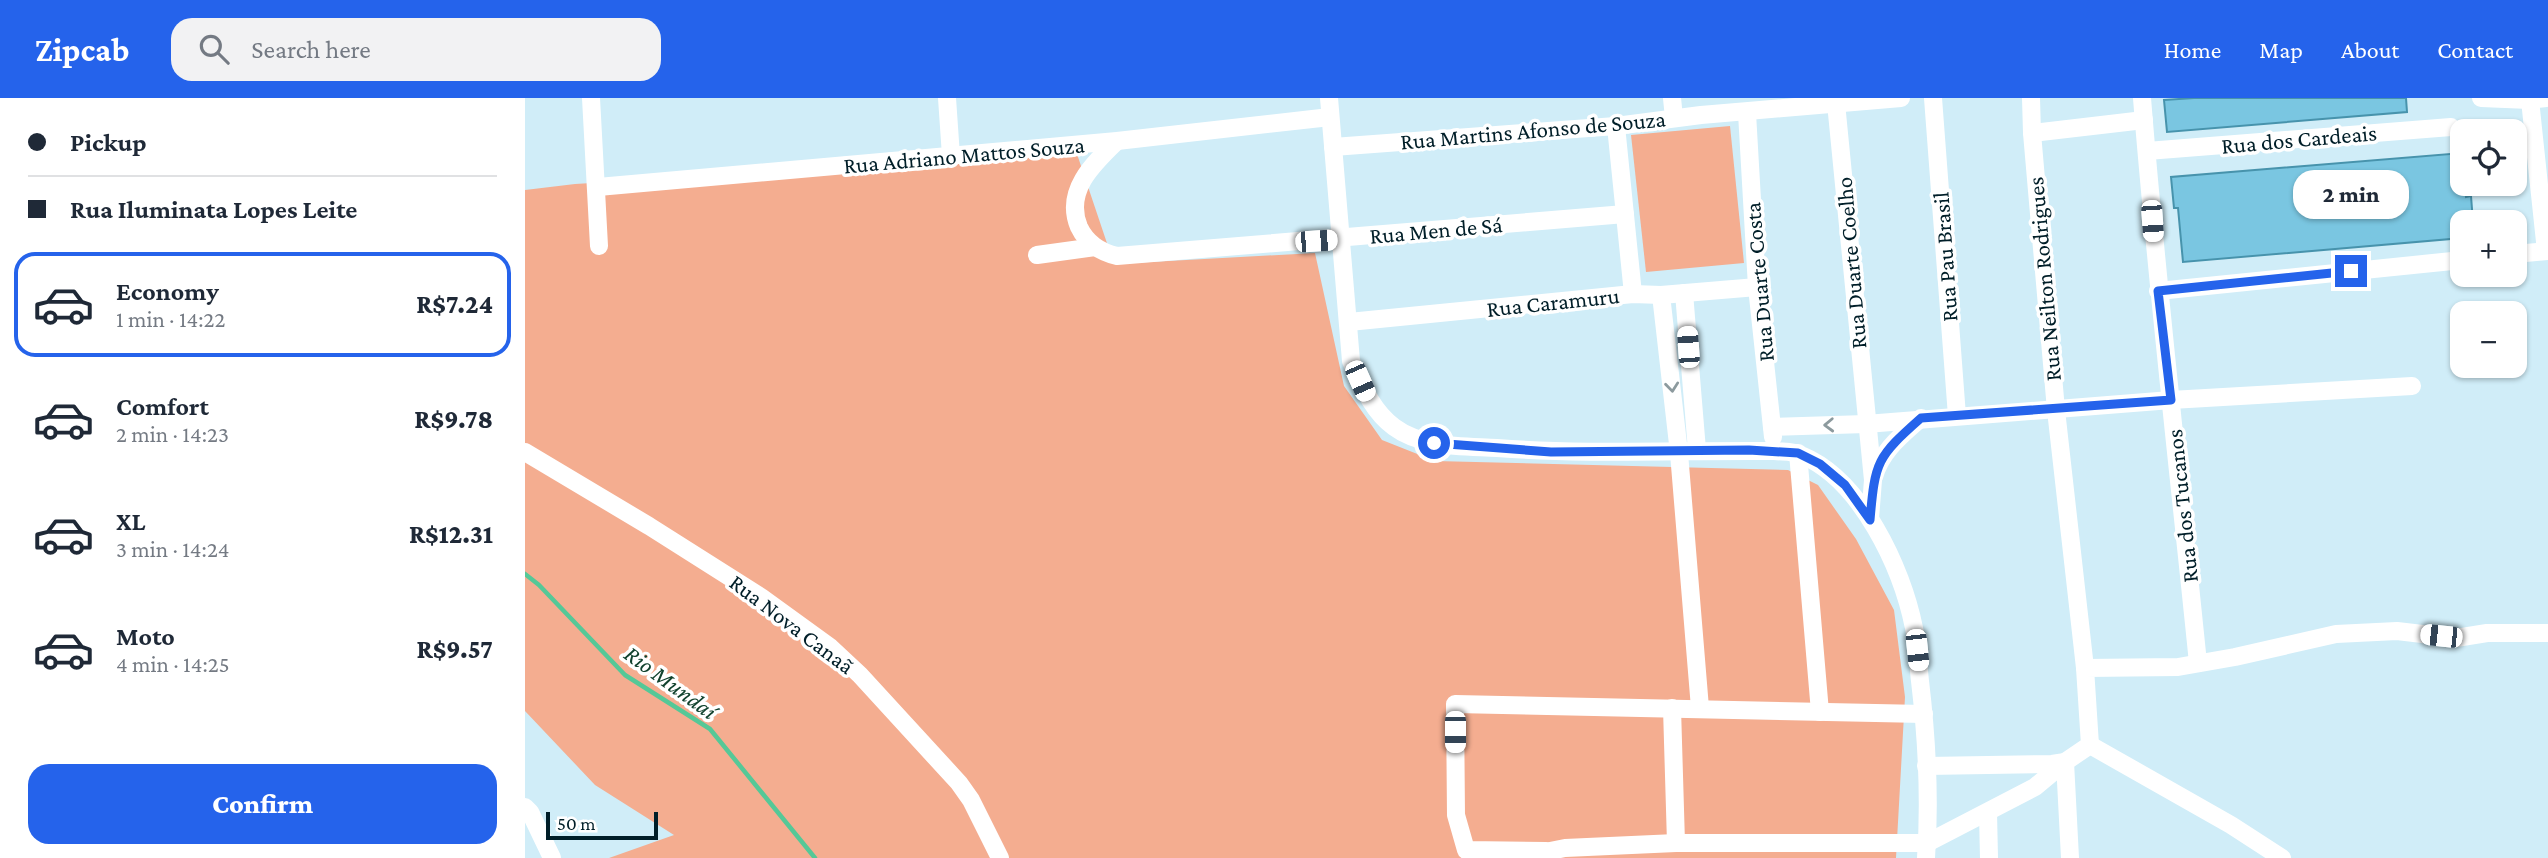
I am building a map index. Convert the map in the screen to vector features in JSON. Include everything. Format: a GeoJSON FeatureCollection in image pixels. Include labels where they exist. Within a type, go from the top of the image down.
{"type":"FeatureCollection","features":[{"type":"Feature","properties":{"kind":"street"},"geometry":{"type":"LineString","coordinates":[[591,98],[598,187],[599,246]]}},
{"type":"Feature","properties":{"kind":"street"},"geometry":{"type":"LineString","coordinates":[[947,98],[951,156]]}},
{"type":"Feature","properties":{"kind":"street"},"geometry":{"type":"LineString","coordinates":[[1329,98],[1351,361],[1369,401],[1394,427],[1420,440],[1448,445],[1551,452],[1798,453],[1820,464],[1845,485],[1870,520],[1891,559],[1912,621],[1924,714],[1927,850]]}},
{"type":"Feature","properties":{"kind":"street"},"geometry":{"type":"LineString","coordinates":[[1671,98],[1674,118]]}},
{"type":"Feature","properties":{"kind":"street","name":"Rua Martins Afonso de Souza"},"geometry":{"type":"LineString","coordinates":[[1333,147],[1616,126],[1674,118],[1700,107],[1747,113],[1901,98]]}},
{"type":"Feature","properties":{"kind":"street","name":"Rua Pau Brasil"},"geometry":{"type":"LineString","coordinates":[[1933,98],[1957,416]]}},
{"type":"Feature","properties":{"kind":"street","name":"Rua Neilton Rodrigues"},"geometry":{"type":"LineString","coordinates":[[2031,98],[2056,410],[2085,668],[2090,745]]}},
{"type":"Feature","properties":{"kind":"street","name":"Rua dos Tucanos"},"geometry":{"type":"LineString","coordinates":[[2142,98],[2158,291],[2198,663]]}},
{"type":"Feature","properties":{"kind":"street"},"geometry":{"type":"LineString","coordinates":[[2481,98],[2538,99],[2547,251],[2527,253]]}},
{"type":"Feature","properties":{"kind":"street","name":"Rua Duarte Coelho"},"geometry":{"type":"LineString","coordinates":[[1836,103],[1873,480]]}},
{"type":"Feature","properties":{"kind":"street","name":"Rua Duarte Costa"},"geometry":{"type":"LineString","coordinates":[[1747,113],[1757,287],[1775,451]]}},
{"type":"Feature","properties":{"kind":"street","name":"Rua Adriano Mattos Souza"},"geometry":{"type":"LineString","coordinates":[[598,187],[1117,141],[1330,117]]}},
{"type":"Feature","properties":{"kind":"street"},"geometry":{"type":"LineString","coordinates":[[2032,133],[2144,120]]}},
{"type":"Feature","properties":{"kind":"street"},"geometry":{"type":"LineString","coordinates":[[1616,126],[1633,294]]}},
{"type":"Feature","properties":{"kind":"street","name":"Rua dos Cardeais"},"geometry":{"type":"LineString","coordinates":[[2147,151],[2450,127]]}},
{"type":"Feature","properties":{"kind":"street"},"geometry":{"type":"LineString","coordinates":[[1037,256],[1090,242],[1075,212],[1077,190],[1093,164],[1117,141]]}},
{"type":"Feature","properties":{"kind":"street","name":"Rua Men de Sá"},"geometry":{"type":"LineString","coordinates":[[1090,242],[1118,256],[1625,214]]}},
{"type":"Feature","properties":{"kind":"street"},"geometry":{"type":"LineString","coordinates":[[2158,291],[2450,261]]}},
{"type":"Feature","properties":{"kind":"street","name":"Rua Caramuru"},"geometry":{"type":"LineString","coordinates":[[1349,322],[1633,294],[1661,295],[1757,287]]}},
{"type":"Feature","properties":{"kind":"street"},"geometry":{"type":"LineString","coordinates":[[1684,293],[1688,452],[1700,708]]}},
{"type":"Feature","properties":{"kind":"street"},"geometry":{"type":"LineString","coordinates":[[1661,295],[1688,452]]}},
{"type":"Feature","properties":{"kind":"street"},"geometry":{"type":"LineString","coordinates":[[1772,427],[1867,424],[2171,400],[2412,386]]}},
{"type":"Feature","properties":{"kind":"street"},"geometry":{"type":"LineString","coordinates":[[1870,520],[1877,464],[1887,450],[1921,418]]}},
{"type":"Feature","properties":{"kind":"street","name":"Rua Nova Canaã"},"geometry":{"type":"LineString","coordinates":[[525,452],[750,590],[829,647],[860,675],[959,783],[971,800],[1000,858]]}},
{"type":"Feature","properties":{"kind":"street"},"geometry":{"type":"LineString","coordinates":[[1798,453],[1820,712]]}},
{"type":"Feature","properties":{"kind":"street"},"geometry":{"type":"LineString","coordinates":[[2085,668],[2159,668],[2198,663],[2336,634],[2397,631],[2456,638],[2487,632],[2548,633]]}},
{"type":"Feature","properties":{"kind":"street"},"geometry":{"type":"LineString","coordinates":[[1546,851],[1466,850],[1456,816],[1455,704],[1924,714]]}},
{"type":"Feature","properties":{"kind":"street"},"geometry":{"type":"LineString","coordinates":[[1672,708],[1676,844]]}},
{"type":"Feature","properties":{"kind":"street"},"geometry":{"type":"LineString","coordinates":[[1522,858],[1565,848],[1676,844],[1846,851],[1927,850],[2035,787],[2090,745],[2231,825],[2282,858]]}},
{"type":"Feature","properties":{"kind":"street"},"geometry":{"type":"LineString","coordinates":[[1926,766],[2065,762]]}},
{"type":"Feature","properties":{"kind":"street"},"geometry":{"type":"LineString","coordinates":[[2065,762],[2070,858]]}},
{"type":"Feature","properties":{"kind":"street"},"geometry":{"type":"LineString","coordinates":[[525,807],[552,858]]}},
{"type":"Feature","properties":{"kind":"street"},"geometry":{"type":"LineString","coordinates":[[1989,813],[1989,858]]}},
{"type":"Feature","properties":{"kind":"shaded area"},"geometry":{"type":"Polygon","coordinates":[[[1730,126],[1744,263],[1646,272],[1631,135],[1730,126]]]}},
{"type":"Feature","properties":{"kind":"shaded area"},"geometry":{"type":"Polygon","coordinates":[[[1077,154],[1114,264],[1315,253],[1344,386],[1382,440],[1435,461],[1788,470],[1818,485],[1856,539],[1894,610],[1905,697],[1896,858],[609,858],[674,835],[595,785],[525,711],[525,190],[575,184],[1077,154]]]}},
{"type":"Feature","properties":{"kind":"building"},"geometry":{"type":"Polygon","coordinates":[[[2406,98],[2407,112],[2167,132],[2164,100],[2406,98]]]}},
{"type":"Feature","properties":{"kind":"building"},"geometry":{"type":"Polygon","coordinates":[[[2450,154],[2450,196],[2471,196],[2472,210],[2450,210],[2450,239],[2183,262],[2178,208],[2174,208],[2171,177],[2450,154]]]}},
{"type":"Feature","properties":{"kind":"waterway","name":"Rio Mundaí"},"geometry":{"type":"LineString","coordinates":[[525,574],[539,585],[625,675],[710,729],[815,858]]}},
{"type":"Feature","properties":{"kind":"route"},"geometry":{"type":"LineString","coordinates":[[1434,443],[1551,452],[1679,453],[1697,450],[1749,450],[1798,453],[1820,464],[1845,485],[1870,520],[1877,464],[1887,450],[1921,418],[2171,400],[2158,291],[2351,271]]}}]}
